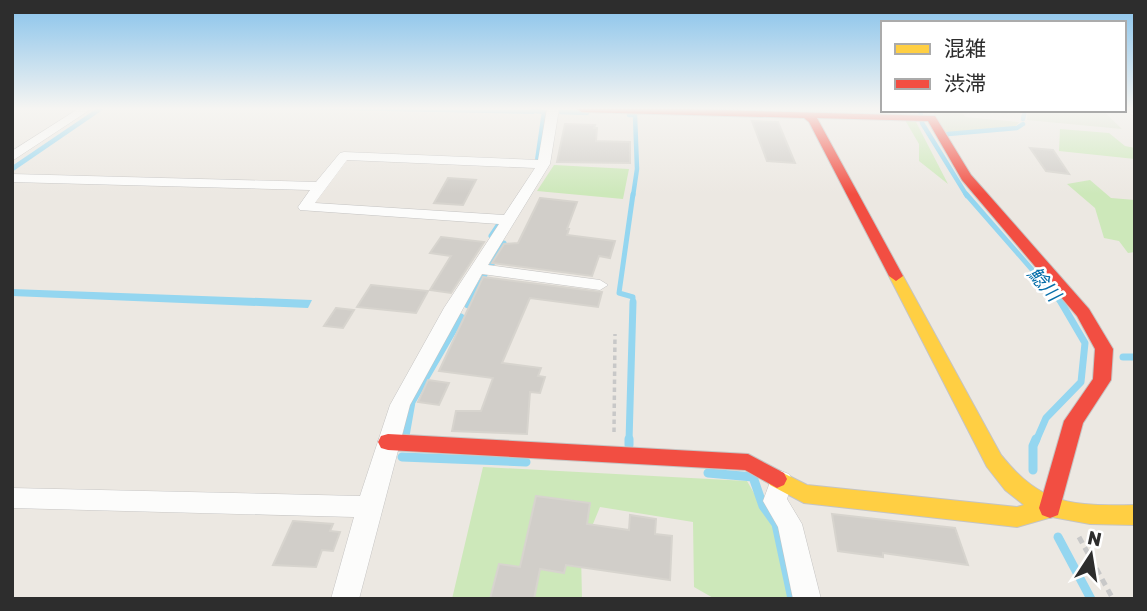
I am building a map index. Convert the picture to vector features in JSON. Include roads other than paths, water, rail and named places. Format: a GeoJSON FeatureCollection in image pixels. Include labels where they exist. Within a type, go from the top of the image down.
{"type":"FeatureCollection","features":[{"type":"Feature","properties":{"kind":"street"},"geometry":{"type":"LineString","coordinates":[[12,157],[42,138]]}},
{"type":"Feature","properties":{"kind":"street"},"geometry":{"type":"LineString","coordinates":[[345,599],[400,405],[453,308],[544,164],[548,138]]}},
{"type":"Feature","properties":{"kind":"street"},"geometry":{"type":"LineString","coordinates":[[822,138],[994,461],[1021,492],[1050,508],[1101,516],[1135,515]]}},
{"type":"Feature","properties":{"kind":"street"},"geometry":{"type":"LineString","coordinates":[[943,138],[966,177],[1083,313],[1104,349],[1102,380],[1074,421],[1050,508]]}},
{"type":"Feature","properties":{"kind":"street"},"geometry":{"type":"LineString","coordinates":[[511,220],[305,207],[344,156],[544,164]]}},
{"type":"Feature","properties":{"kind":"street"},"geometry":{"type":"LineString","coordinates":[[12,178],[320,186]]}},
{"type":"Feature","properties":{"kind":"street"},"geometry":{"type":"LineString","coordinates":[[478,269],[600,285]]}},
{"type":"Feature","properties":{"kind":"street"},"geometry":{"type":"LineString","coordinates":[[388,442],[748,462],[804,494],[1017,517],[1050,508]]}},
{"type":"Feature","properties":{"kind":"street"},"geometry":{"type":"LineString","coordinates":[[781,481],[775,501],[790,524],[807,599]]}},
{"type":"Feature","properties":{"kind":"street"},"geometry":{"type":"LineString","coordinates":[[12,498],[369,507]]}},
{"type":"Feature","properties":{"kind":"water"},"geometry":{"type":"Polygon","coordinates":[[[54,138],[62,138],[12,172],[12,166],[54,138]]]}},
{"type":"Feature","properties":{"kind":"water"},"geometry":{"type":"Polygon","coordinates":[[[12,289],[312,300],[308,308],[12,296],[12,289]]]}},
{"type":"Feature","properties":{"kind":"waterway"},"geometry":{"type":"LineString","coordinates":[[537,161],[540,138]]}},
{"type":"Feature","properties":{"kind":"waterway"},"geometry":{"type":"LineString","coordinates":[[633,196],[637,169],[636,138]]}},
{"type":"Feature","properties":{"kind":"waterway","name":"鯰川"},"geometry":{"type":"LineString","coordinates":[[931,138],[967,196]]}},
{"type":"Feature","properties":{"kind":"waterway"},"geometry":{"type":"LineString","coordinates":[[633,194],[619,293],[633,297],[633,302]]}},
{"type":"Feature","properties":{"kind":"waterway","name":"鯰川"},"geometry":{"type":"LineString","coordinates":[[966,194],[1062,304]]}},
{"type":"Feature","properties":{"kind":"waterway"},"geometry":{"type":"LineString","coordinates":[[491,236],[499,224]]}},
{"type":"Feature","properties":{"kind":"waterway"},"geometry":{"type":"LineString","coordinates":[[491,266],[504,243]]}},
{"type":"Feature","properties":{"kind":"waterway"},"geometry":{"type":"LineString","coordinates":[[469,303],[485,275]]}},
{"type":"Feature","properties":{"kind":"waterway"},"geometry":{"type":"LineString","coordinates":[[629,441],[633,302]]}},
{"type":"Feature","properties":{"kind":"waterway","name":"鯰川"},"geometry":{"type":"LineString","coordinates":[[1036,441],[1046,418],[1081,382],[1085,343],[1061,302]]}},
{"type":"Feature","properties":{"kind":"waterway"},"geometry":{"type":"LineString","coordinates":[[406,436],[412,402],[461,317]]}},
{"type":"Feature","properties":{"kind":"waterway"},"geometry":{"type":"LineString","coordinates":[[1123,357],[1135,357]]}},
{"type":"Feature","properties":{"kind":"waterway","name":"鯰川"},"geometry":{"type":"LineString","coordinates":[[1033,470],[1033,446],[1036,439]]}},
{"type":"Feature","properties":{"kind":"waterway"},"geometry":{"type":"LineString","coordinates":[[402,457],[526,462]]}},
{"type":"Feature","properties":{"kind":"waterway"},"geometry":{"type":"LineString","coordinates":[[708,473],[753,477],[763,506],[776,524],[792,599]]}},
{"type":"Feature","properties":{"kind":"waterway","name":"鯰川"},"geometry":{"type":"LineString","coordinates":[[1058,537],[1091,599]]}}]}
